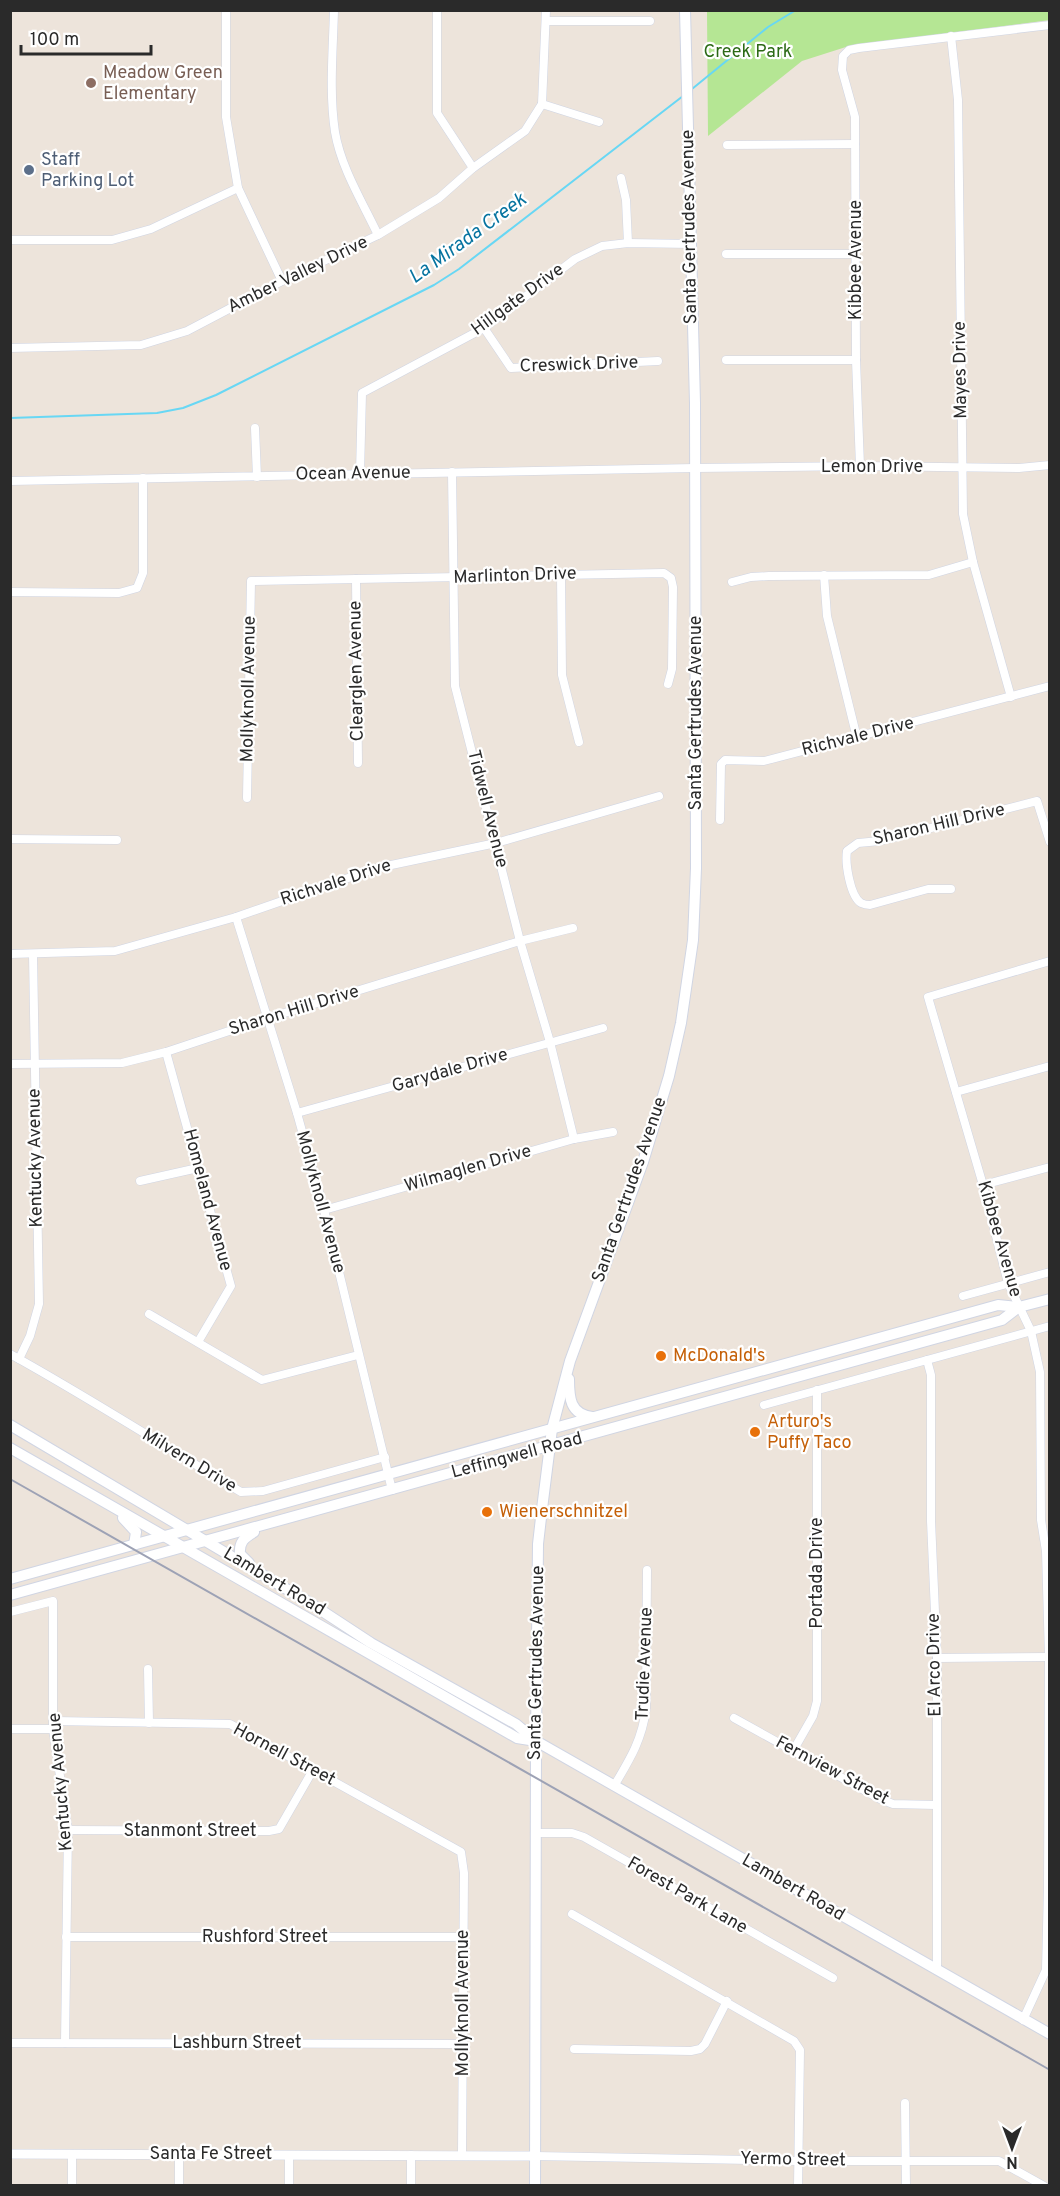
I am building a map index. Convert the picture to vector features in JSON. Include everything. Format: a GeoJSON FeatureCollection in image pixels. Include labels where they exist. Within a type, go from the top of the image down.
{"type":"FeatureCollection","features":[{"type":"Feature","properties":{"kind":"main road","name":"Santa Gertrudes Avenue"},"geometry":{"type":"LineString","coordinates":[[535,2186],[538,1544],[552,1429],[570,1361],[643,1162],[669,1076],[683,1013],[693,940],[696,868],[695,468],[692,244],[685,10]]}},
{"type":"Feature","properties":{"kind":"main road","name":"Leffingwell Road"},"geometry":{"type":"LineString","coordinates":[[10,1579],[998,1305],[1019,1307],[1050,1299]]}},
{"type":"Feature","properties":{"kind":"main road","name":"Leffingwell Road"},"geometry":{"type":"LineString","coordinates":[[10,1595],[1002,1320],[1019,1307]]}},
{"type":"Feature","properties":{"kind":"main road"},"geometry":{"type":"LineString","coordinates":[[570,1361],[571,1404],[583,1415],[601,1416]]}},
{"type":"Feature","properties":{"kind":"main road","name":"Lambert Road"},"geometry":{"type":"LineString","coordinates":[[10,1425],[276,1582],[372,1643],[516,1724],[536,1741],[1050,2034]]}},
{"type":"Feature","properties":{"kind":"main road","name":"Lambert Road"},"geometry":{"type":"LineString","coordinates":[[10,1448],[517,1738],[536,1741]]}},
{"type":"Feature","properties":{"kind":"main road"},"geometry":{"type":"LineString","coordinates":[[100,1500],[132,1526],[136,1532],[134,1545]]}},
{"type":"Feature","properties":{"kind":"main road"},"geometry":{"type":"LineString","coordinates":[[270,1524],[244,1538],[240,1549],[243,1559],[276,1582]]}},
{"type":"Feature","properties":{"kind":"street"},"geometry":{"type":"LineString","coordinates":[[226,10],[226,117],[238,188],[282,282]]}},
{"type":"Feature","properties":{"kind":"street"},"geometry":{"type":"LineString","coordinates":[[334,10],[335,133],[344,161],[378,235]]}},
{"type":"Feature","properties":{"kind":"street"},"geometry":{"type":"LineString","coordinates":[[437,10],[437,113],[473,168]]}},
{"type":"Feature","properties":{"kind":"street"},"geometry":{"type":"LineString","coordinates":[[546,10],[542,104],[599,122]]}},
{"type":"Feature","properties":{"kind":"street"},"geometry":{"type":"LineString","coordinates":[[546,21],[650,21]]}},
{"type":"Feature","properties":{"kind":"street"},"geometry":{"type":"LineString","coordinates":[[951,36],[1050,25]]}},
{"type":"Feature","properties":{"kind":"street","name":"Kibbee Avenue"},"geometry":{"type":"LineString","coordinates":[[860,466],[856,360],[855,117],[842,70],[843,56],[849,50],[859,48],[951,36]]}},
{"type":"Feature","properties":{"kind":"street","name":"Mayes Drive"},"geometry":{"type":"LineString","coordinates":[[951,36],[958,100],[963,514],[973,562],[1011,697]]}},
{"type":"Feature","properties":{"kind":"street","name":"Amber Valley Drive"},"geometry":{"type":"LineString","coordinates":[[10,348],[141,345],[187,331],[378,235],[439,198],[473,168],[525,131],[542,104]]}},
{"type":"Feature","properties":{"kind":"street"},"geometry":{"type":"LineString","coordinates":[[727,145],[855,144]]}},
{"type":"Feature","properties":{"kind":"street"},"geometry":{"type":"LineString","coordinates":[[621,178],[626,200],[627,243]]}},
{"type":"Feature","properties":{"kind":"street"},"geometry":{"type":"LineString","coordinates":[[10,240],[112,240],[151,229],[238,188]]}},
{"type":"Feature","properties":{"kind":"street","name":"Hillgate Drive"},"geometry":{"type":"LineString","coordinates":[[360,473],[362,393],[484,328],[575,259],[602,246],[627,243],[692,244]]}},
{"type":"Feature","properties":{"kind":"street"},"geometry":{"type":"LineString","coordinates":[[726,254],[855,254]]}},
{"type":"Feature","properties":{"kind":"street","name":"Creswick Drive"},"geometry":{"type":"LineString","coordinates":[[484,328],[511,368],[658,361]]}},
{"type":"Feature","properties":{"kind":"street"},"geometry":{"type":"LineString","coordinates":[[726,360],[856,360]]}},
{"type":"Feature","properties":{"kind":"street"},"geometry":{"type":"LineString","coordinates":[[255,428],[257,477]]}},
{"type":"Feature","properties":{"kind":"street","name":"Lemon Drive"},"geometry":{"type":"LineString","coordinates":[[695,468],[860,466],[1019,468],[1050,465]]}},
{"type":"Feature","properties":{"kind":"street","name":"Ocean Avenue"},"geometry":{"type":"LineString","coordinates":[[10,481],[695,468]]}},
{"type":"Feature","properties":{"kind":"street","name":"Tidwell Avenue"},"geometry":{"type":"LineString","coordinates":[[452,472],[455,686],[520,941],[550,1042],[574,1139]]}},
{"type":"Feature","properties":{"kind":"street"},"geometry":{"type":"LineString","coordinates":[[10,592],[119,592],[138,588],[143,573],[143,478]]}},
{"type":"Feature","properties":{"kind":"street"},"geometry":{"type":"LineString","coordinates":[[732,582],[751,577],[929,574],[973,562]]}},
{"type":"Feature","properties":{"kind":"street","name":"Marlinton Drive"},"geometry":{"type":"LineString","coordinates":[[251,581],[664,573],[671,578],[673,587],[672,669],[668,684]]}},
{"type":"Feature","properties":{"kind":"street"},"geometry":{"type":"LineString","coordinates":[[561,574],[562,675],[579,742]]}},
{"type":"Feature","properties":{"kind":"street"},"geometry":{"type":"LineString","coordinates":[[824,575],[826,616],[857,738]]}},
{"type":"Feature","properties":{"kind":"street","name":"Clearglen Avenue"},"geometry":{"type":"LineString","coordinates":[[356,579],[358,763]]}},
{"type":"Feature","properties":{"kind":"street","name":"Mollyknoll Avenue"},"geometry":{"type":"LineString","coordinates":[[247,798],[251,581]]}},
{"type":"Feature","properties":{"kind":"street","name":"Richvale Drive"},"geometry":{"type":"LineString","coordinates":[[720,820],[720,772],[721,764],[725,760],[764,761],[1050,686]]}},
{"type":"Feature","properties":{"kind":"street","name":"Richvale Drive"},"geometry":{"type":"LineString","coordinates":[[10,954],[115,951],[236,917],[377,868],[496,843],[660,796]]}},
{"type":"Feature","properties":{"kind":"street","name":"Sharon Hill Drive"},"geometry":{"type":"LineString","coordinates":[[951,889],[928,889],[870,905],[861,904],[855,897],[845,862],[847,851],[858,843],[880,841],[1037,801],[1050,842]]}},
{"type":"Feature","properties":{"kind":"street"},"geometry":{"type":"LineString","coordinates":[[10,839],[117,840]]}},
{"type":"Feature","properties":{"kind":"street","name":"Mollyknoll Avenue"},"geometry":{"type":"LineString","coordinates":[[236,917],[297,1113],[324,1210],[392,1490]]}},
{"type":"Feature","properties":{"kind":"street","name":"Sharon Hill Drive"},"geometry":{"type":"LineString","coordinates":[[10,1064],[122,1063],[166,1052],[268,1018],[520,941],[573,928]]}},
{"type":"Feature","properties":{"kind":"street","name":"Kentucky Avenue"},"geometry":{"type":"LineString","coordinates":[[19,1359],[30,1336],[39,1304],[33,954]]}},
{"type":"Feature","properties":{"kind":"street","name":"Kibbee Avenue"},"geometry":{"type":"LineString","coordinates":[[1023,2020],[1046,1970],[1049,1887],[1048,1551],[1041,1520],[1046,1432],[1040,1372],[1030,1331],[1008,1283],[983,1185],[928,998],[1050,961]]}},
{"type":"Feature","properties":{"kind":"street","name":"Garydale Drive"},"geometry":{"type":"LineString","coordinates":[[297,1113],[603,1028]]}},
{"type":"Feature","properties":{"kind":"street","name":"Homeland Avenue"},"geometry":{"type":"LineString","coordinates":[[166,1052],[231,1286],[198,1342]]}},
{"type":"Feature","properties":{"kind":"street"},"geometry":{"type":"LineString","coordinates":[[956,1092],[1050,1066]]}},
{"type":"Feature","properties":{"kind":"street","name":"Wilmaglen Drive"},"geometry":{"type":"LineString","coordinates":[[324,1210],[574,1139],[613,1132]]}},
{"type":"Feature","properties":{"kind":"street"},"geometry":{"type":"LineString","coordinates":[[140,1181],[198,1167]]}},
{"type":"Feature","properties":{"kind":"street"},"geometry":{"type":"LineString","coordinates":[[983,1185],[1050,1167]]}},
{"type":"Feature","properties":{"kind":"street"},"geometry":{"type":"LineString","coordinates":[[963,1296],[1050,1272]]}},
{"type":"Feature","properties":{"kind":"street"},"geometry":{"type":"LineString","coordinates":[[149,1314],[262,1380],[358,1355]]}},
{"type":"Feature","properties":{"kind":"street"},"geometry":{"type":"LineString","coordinates":[[764,1405],[1050,1326]]}},
{"type":"Feature","properties":{"kind":"street","name":"Milvern Drive"},"geometry":{"type":"LineString","coordinates":[[10,1354],[241,1492],[264,1491],[385,1457]]}},
{"type":"Feature","properties":{"kind":"street","name":"El Arco Drive"},"geometry":{"type":"LineString","coordinates":[[927,1360],[931,1376],[930,1521],[937,1658],[937,1970]]}},
{"type":"Feature","properties":{"kind":"street","name":"Portada Drive"},"geometry":{"type":"LineString","coordinates":[[793,1751],[813,1716],[817,1701],[818,1390]]}},
{"type":"Feature","properties":{"kind":"street","name":"Trudie Avenue"},"geometry":{"type":"LineString","coordinates":[[614,1786],[643,1731],[646,1709],[647,1570]]}},
{"type":"Feature","properties":{"kind":"street","name":"Kentucky Avenue"},"geometry":{"type":"LineString","coordinates":[[10,1612],[53,1601],[54,1725],[68,1830],[65,2043]]}},
{"type":"Feature","properties":{"kind":"street"},"geometry":{"type":"LineString","coordinates":[[937,1658],[1049,1657]]}},
{"type":"Feature","properties":{"kind":"street"},"geometry":{"type":"LineString","coordinates":[[148,1669],[149,1723]]}},
{"type":"Feature","properties":{"kind":"street","name":"Fernview Street"},"geometry":{"type":"LineString","coordinates":[[734,1718],[893,1804],[936,1805]]}},
{"type":"Feature","properties":{"kind":"street","name":"Hornell Street"},"geometry":{"type":"LineString","coordinates":[[10,1729],[54,1725],[230,1724],[461,1851]]}},
{"type":"Feature","properties":{"kind":"street","name":"Stanmont Street"},"geometry":{"type":"LineString","coordinates":[[68,1830],[269,1832],[279,1829],[313,1770]]}},
{"type":"Feature","properties":{"kind":"street","name":"Forest Park Lane"},"geometry":{"type":"LineString","coordinates":[[536,1833],[572,1833],[584,1837],[833,1978]]}},
{"type":"Feature","properties":{"kind":"street","name":"Mollyknoll Avenue"},"geometry":{"type":"LineString","coordinates":[[461,1851],[464,1873],[462,2155]]}},
{"type":"Feature","properties":{"kind":"street"},"geometry":{"type":"LineString","coordinates":[[572,1914],[794,2041],[800,2050],[798,2186]]}},
{"type":"Feature","properties":{"kind":"street","name":"Rushford Street"},"geometry":{"type":"LineString","coordinates":[[66,1937],[463,1937]]}},
{"type":"Feature","properties":{"kind":"street"},"geometry":{"type":"LineString","coordinates":[[574,2049],[691,2051],[700,2049],[705,2044],[727,2001]]}},
{"type":"Feature","properties":{"kind":"street","name":"Lashburn Street"},"geometry":{"type":"LineString","coordinates":[[10,2043],[463,2044]]}},
{"type":"Feature","properties":{"kind":"street"},"geometry":{"type":"LineString","coordinates":[[905,2103],[906,2186]]}},
{"type":"Feature","properties":{"kind":"street","name":"Santa Fe Street"},"geometry":{"type":"LineString","coordinates":[[10,2154],[535,2156]]}},
{"type":"Feature","properties":{"kind":"street"},"geometry":{"type":"LineString","coordinates":[[72,2154],[72,2186]]}},
{"type":"Feature","properties":{"kind":"street"},"geometry":{"type":"LineString","coordinates":[[178,2154],[178,2186]]}},
{"type":"Feature","properties":{"kind":"street"},"geometry":{"type":"LineString","coordinates":[[289,2155],[290,2186]]}},
{"type":"Feature","properties":{"kind":"street"},"geometry":{"type":"LineString","coordinates":[[411,2155],[411,2186]]}},
{"type":"Feature","properties":{"kind":"street","name":"Yermo Street"},"geometry":{"type":"LineString","coordinates":[[535,2156],[798,2161],[999,2161],[1044,2186]]}},
{"type":"Feature","properties":{"kind":"green space","name":"Creek Park"},"geometry":{"type":"Polygon","coordinates":[[[1049,10],[1050,20],[849,46],[802,61],[708,136],[707,11],[1049,10]]]}},
{"type":"Feature","properties":{"kind":"waterway","name":"La Mirada Creek"},"geometry":{"type":"LineString","coordinates":[[692,89],[768,27],[796,10]]}},
{"type":"Feature","properties":{"kind":"waterway","name":"La Mirada Creek"},"geometry":{"type":"LineString","coordinates":[[10,418],[157,413],[183,408],[216,395],[434,285],[459,269],[683,96]]}},
{"type":"Feature","properties":{"kind":"railway"},"geometry":{"type":"LineString","coordinates":[[10,1479],[1050,2070]]}},
{"type":"Feature","properties":{"kind":"place","name":"Meadow Green Elementary"},"geometry":{"type":"Point","coordinates":[91,83]}},
{"type":"Feature","properties":{"kind":"place","name":"Staff Parking Lot"},"geometry":{"type":"Point","coordinates":[29,170]}},
{"type":"Feature","properties":{"kind":"place","name":"McDonald's"},"geometry":{"type":"Point","coordinates":[661,1356]}},
{"type":"Feature","properties":{"kind":"place","name":"Arturo's Puffy Taco"},"geometry":{"type":"Point","coordinates":[755,1432]}},
{"type":"Feature","properties":{"kind":"place","name":"Wienerschnitzel"},"geometry":{"type":"Point","coordinates":[487,1512]}}]}
